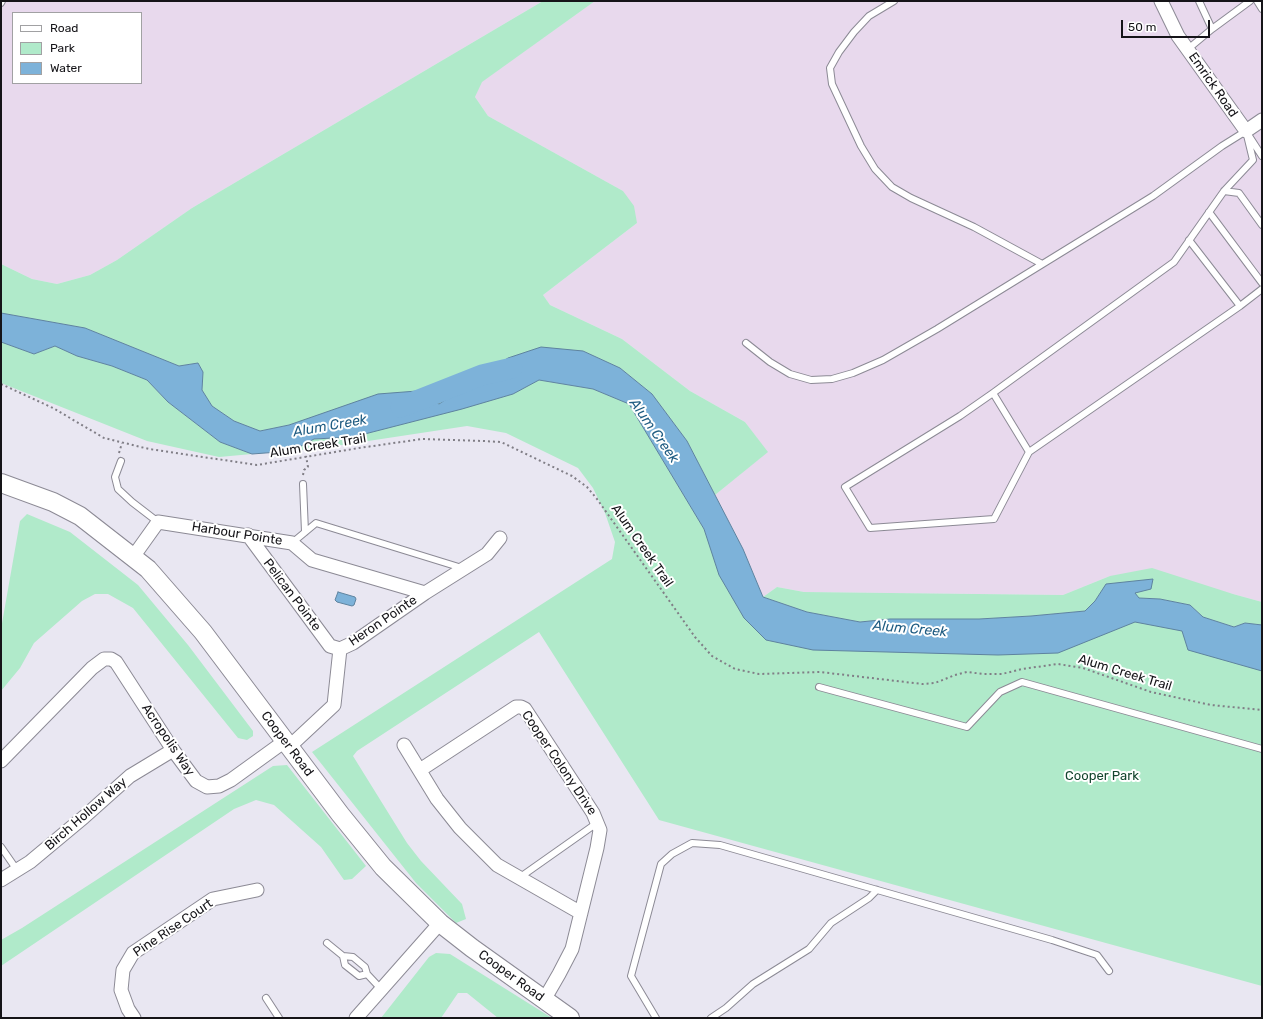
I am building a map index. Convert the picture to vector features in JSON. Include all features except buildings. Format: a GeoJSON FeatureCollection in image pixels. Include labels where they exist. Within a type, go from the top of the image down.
{"type":"FeatureCollection","features":[{"type":"Feature","properties":{"kind":"street","name":"Emrick Road"},"geometry":{"type":"LineString","coordinates":[[1161,1],[1178,36],[1246,131],[1262,120]]}},
{"type":"Feature","properties":{"kind":"street","name":"Cooper Road"},"geometry":{"type":"LineString","coordinates":[[1,483],[53,502],[80,516],[148,569],[203,632],[340,814],[383,867],[440,923],[570,1018]]}},
{"type":"Feature","properties":{"kind":"street","name":"Harbour Pointe"},"geometry":{"type":"LineString","coordinates":[[158,522],[292,543],[312,560],[425,593]]}},
{"type":"Feature","properties":{"kind":"street"},"geometry":{"type":"LineString","coordinates":[[133,557],[158,522]]}},
{"type":"Feature","properties":{"kind":"street","name":"Pelican Pointe"},"geometry":{"type":"LineString","coordinates":[[248,535],[330,646],[340,649]]}},
{"type":"Feature","properties":{"kind":"street","name":"Heron Pointe"},"geometry":{"type":"LineString","coordinates":[[287,744],[334,705],[340,649],[353,643],[425,593],[487,554],[500,538]]}},
{"type":"Feature","properties":{"kind":"street","name":"Acropolis Way"},"geometry":{"type":"LineString","coordinates":[[1,761],[92,668],[104,659],[111,659],[116,662],[173,750],[196,781],[207,787],[219,786],[231,780],[287,744]]}},
{"type":"Feature","properties":{"kind":"street","name":"Cooper Colony Drive"},"geometry":{"type":"LineString","coordinates":[[420,770],[516,707],[521,707],[525,709],[534,722],[593,812],[600,830],[598,848],[572,949],[544,1000]]}},
{"type":"Feature","properties":{"kind":"street"},"geometry":{"type":"LineString","coordinates":[[404,745],[437,799],[460,828],[497,865],[581,913]]}},
{"type":"Feature","properties":{"kind":"street","name":"Birch Hollow Way"},"geometry":{"type":"LineString","coordinates":[[1,880],[30,862],[130,776],[173,750]]}},
{"type":"Feature","properties":{"kind":"street","name":"Pine Rise Court"},"geometry":{"type":"LineString","coordinates":[[134,1018],[128,1008],[121,990],[122,970],[132,953],[213,899],[257,890]]}},
{"type":"Feature","properties":{"kind":"street"},"geometry":{"type":"LineString","coordinates":[[356,1018],[440,923]]}},
{"type":"Feature","properties":{"kind":"lane"},"geometry":{"type":"LineString","coordinates":[[894,1],[870,16],[854,32],[839,52],[830,68],[832,84],[861,146],[875,169],[892,187],[911,198],[974,227],[1042,264]]}},
{"type":"Feature","properties":{"kind":"lane"},"geometry":{"type":"LineString","coordinates":[[1199,1],[1212,29]]}},
{"type":"Feature","properties":{"kind":"lane"},"geometry":{"type":"LineString","coordinates":[[1188,50],[1212,29],[1250,1]]}},
{"type":"Feature","properties":{"kind":"lane"},"geometry":{"type":"LineString","coordinates":[[1257,1],[1262,9]]}},
{"type":"Feature","properties":{"kind":"lane"},"geometry":{"type":"LineString","coordinates":[[746,343],[770,362],[790,374],[812,380],[832,379],[853,373],[883,360],[937,329],[1153,196],[1222,146],[1246,131]]}},
{"type":"Feature","properties":{"kind":"lane"},"geometry":{"type":"LineString","coordinates":[[1246,131],[1262,156]]}},
{"type":"Feature","properties":{"kind":"lane"},"geometry":{"type":"LineString","coordinates":[[1246,131],[1253,160],[1224,191],[1174,262],[960,416],[845,487],[870,528],[994,519],[1029,452],[1240,306],[1262,289]]}},
{"type":"Feature","properties":{"kind":"lane"},"geometry":{"type":"LineString","coordinates":[[1224,191],[1240,194],[1262,225]]}},
{"type":"Feature","properties":{"kind":"lane"},"geometry":{"type":"LineString","coordinates":[[1209,212],[1262,283]]}},
{"type":"Feature","properties":{"kind":"lane"},"geometry":{"type":"LineString","coordinates":[[1189,240],[1240,306]]}},
{"type":"Feature","properties":{"kind":"lane"},"geometry":{"type":"LineString","coordinates":[[993,393],[1029,452]]}},
{"type":"Feature","properties":{"kind":"lane","name":"Harbour Pointe"},"geometry":{"type":"LineString","coordinates":[[121,461],[115,476],[118,489],[158,522]]}},
{"type":"Feature","properties":{"kind":"lane"},"geometry":{"type":"LineString","coordinates":[[303,484],[305,532]]}},
{"type":"Feature","properties":{"kind":"lane"},"geometry":{"type":"LineString","coordinates":[[292,543],[316,523],[464,569]]}},
{"type":"Feature","properties":{"kind":"lane"},"geometry":{"type":"LineString","coordinates":[[819,687],[968,727],[1000,692],[1022,682],[1262,749]]}},
{"type":"Feature","properties":{"kind":"lane"},"geometry":{"type":"LineString","coordinates":[[519,878],[597,823]]}},
{"type":"Feature","properties":{"kind":"lane"},"geometry":{"type":"LineString","coordinates":[[656,1018],[631,976],[661,864],[672,854],[692,843],[720,845],[1097,954],[1110,971]]}},
{"type":"Feature","properties":{"kind":"lane"},"geometry":{"type":"LineString","coordinates":[[1,847],[17,870]]}},
{"type":"Feature","properties":{"kind":"lane"},"geometry":{"type":"LineString","coordinates":[[711,1018],[726,1008],[753,984],[809,949],[831,923],[869,898],[877,890]]}},
{"type":"Feature","properties":{"kind":"lane"},"geometry":{"type":"LineString","coordinates":[[327,943],[343,956],[353,957],[365,967],[367,974],[382,990]]}},
{"type":"Feature","properties":{"kind":"lane"},"geometry":{"type":"LineString","coordinates":[[343,956],[345,965],[358,976],[367,974]]}},
{"type":"Feature","properties":{"kind":"lane"},"geometry":{"type":"LineString","coordinates":[[266,998],[279,1018]]}},
{"type":"Feature","properties":{"kind":"path","name":"Alum Creek Trail"},"geometry":{"type":"LineString","coordinates":[[1,384],[53,408],[104,438],[149,449],[257,465],[306,456],[422,439],[501,442],[572,476],[587,487],[695,637],[712,656],[735,669],[759,674],[820,672],[922,684],[935,683],[967,672],[1002,674],[1022,669],[1058,664],[1083,668],[1151,692],[1212,705],[1262,710]]}},
{"type":"Feature","properties":{"kind":"path"},"geometry":{"type":"LineString","coordinates":[[303,484],[303,474],[308,464],[306,456]]}},
{"type":"Feature","properties":{"kind":"shaded area"},"geometry":{"type":"Polygon","coordinates":[[[1,1],[543,1],[192,208],[117,260],[90,275],[57,284],[32,279],[1,264],[1,1]]]}},
{"type":"Feature","properties":{"kind":"shaded area"},"geometry":{"type":"Polygon","coordinates":[[[595,1],[1262,1],[1262,602],[1233,594],[1110,576],[1063,595],[804,592],[777,587],[763,597],[743,549],[715,495],[767,452],[745,422],[690,391],[622,339],[550,305],[543,295],[637,223],[623,191],[488,116],[475,97],[481,82],[595,1]]]}},
{"type":"Feature","properties":{"kind":"green space"},"geometry":{"type":"Polygon","coordinates":[[[543,1],[595,1],[482,82],[475,97],[488,116],[623,191],[634,206],[637,223],[543,295],[550,305],[622,339],[690,391],[745,422],[768,452],[715,495],[687,441],[652,394],[620,368],[583,351],[459,392],[439,404],[417,391],[289,425],[260,431],[234,421],[212,406],[202,390],[203,372],[198,363],[179,366],[85,328],[1,313],[1,264],[32,279],[57,284],[90,275],[117,260],[192,208],[543,1]]]}},
{"type":"Feature","properties":{"kind":"green space"},"geometry":{"type":"Polygon","coordinates":[[[1,342],[34,354],[55,346],[77,356],[112,366],[147,380],[168,402],[220,442],[252,454],[219,457],[147,441],[1,383],[1,342]]]}},
{"type":"Feature","properties":{"kind":"green space","name":"Cooper Park"},"geometry":{"type":"Polygon","coordinates":[[[539,380],[593,389],[629,404],[704,529],[710,545],[773,630],[1080,614],[1262,637],[1262,986],[659,820],[539,632],[357,751],[353,756],[407,843],[421,861],[462,904],[466,919],[456,923],[416,883],[312,752],[612,559],[615,542],[605,513],[593,488],[578,468],[506,433],[467,426],[322,448],[292,451],[314,439],[353,437],[513,394],[539,380]]]}},
{"type":"Feature","properties":{"kind":"green space"},"geometry":{"type":"Polygon","coordinates":[[[27,514],[70,532],[138,585],[188,645],[253,731],[253,736],[247,740],[238,738],[133,608],[108,594],[95,594],[82,601],[34,643],[20,668],[1,691],[1,629],[20,521],[27,514]]]}},
{"type":"Feature","properties":{"kind":"green space"},"geometry":{"type":"Polygon","coordinates":[[[1152,568],[1262,602],[1262,625],[1245,623],[1234,627],[1203,617],[1190,605],[1160,599],[1139,598],[1134,593],[1107,584],[1095,601],[1085,611],[979,619],[890,619],[860,622],[807,612],[763,597],[777,587],[804,592],[1063,595],[1110,576],[1152,568]]]}},
{"type":"Feature","properties":{"kind":"green space"},"geometry":{"type":"Polygon","coordinates":[[[287,765],[366,866],[352,879],[344,880],[321,847],[274,805],[256,800],[234,809],[1,966],[1,940],[22,928],[273,766],[287,765]]]}},
{"type":"Feature","properties":{"kind":"green space"},"geometry":{"type":"Polygon","coordinates":[[[436,953],[450,954],[552,1018],[498,1018],[467,993],[458,993],[441,1018],[381,1018],[429,957],[436,953]]]}},
{"type":"Feature","properties":{"kind":"water"},"geometry":{"type":"Polygon","coordinates":[[[1,313],[85,328],[179,366],[198,363],[203,372],[202,390],[212,406],[234,421],[260,431],[289,425],[378,394],[417,391],[439,404],[508,358],[541,347],[583,351],[620,368],[652,394],[687,441],[743,549],[763,597],[807,612],[860,622],[890,619],[979,619],[1085,611],[1095,601],[1106,584],[1153,579],[1151,589],[1135,593],[1139,598],[1160,599],[1190,605],[1203,617],[1234,627],[1245,623],[1262,625],[1262,671],[1188,650],[1182,631],[1135,622],[1058,653],[998,655],[813,650],[766,640],[744,618],[719,575],[704,529],[629,404],[593,389],[539,380],[513,394],[462,409],[353,437],[314,439],[292,451],[252,454],[220,442],[168,402],[147,380],[112,366],[77,356],[55,346],[34,354],[1,342],[1,313]]]}},
{"type":"Feature","properties":{"kind":"water"},"geometry":{"type":"Polygon","coordinates":[[[338,592],[355,597],[356,599],[354,605],[352,606],[337,602],[335,600],[338,592]]]}},
{"type":"Feature","properties":{"kind":"waterway","name":"Alum Creek"},"geometry":{"type":"LineString","coordinates":[[401,407],[482,375],[512,368]]}}]}
